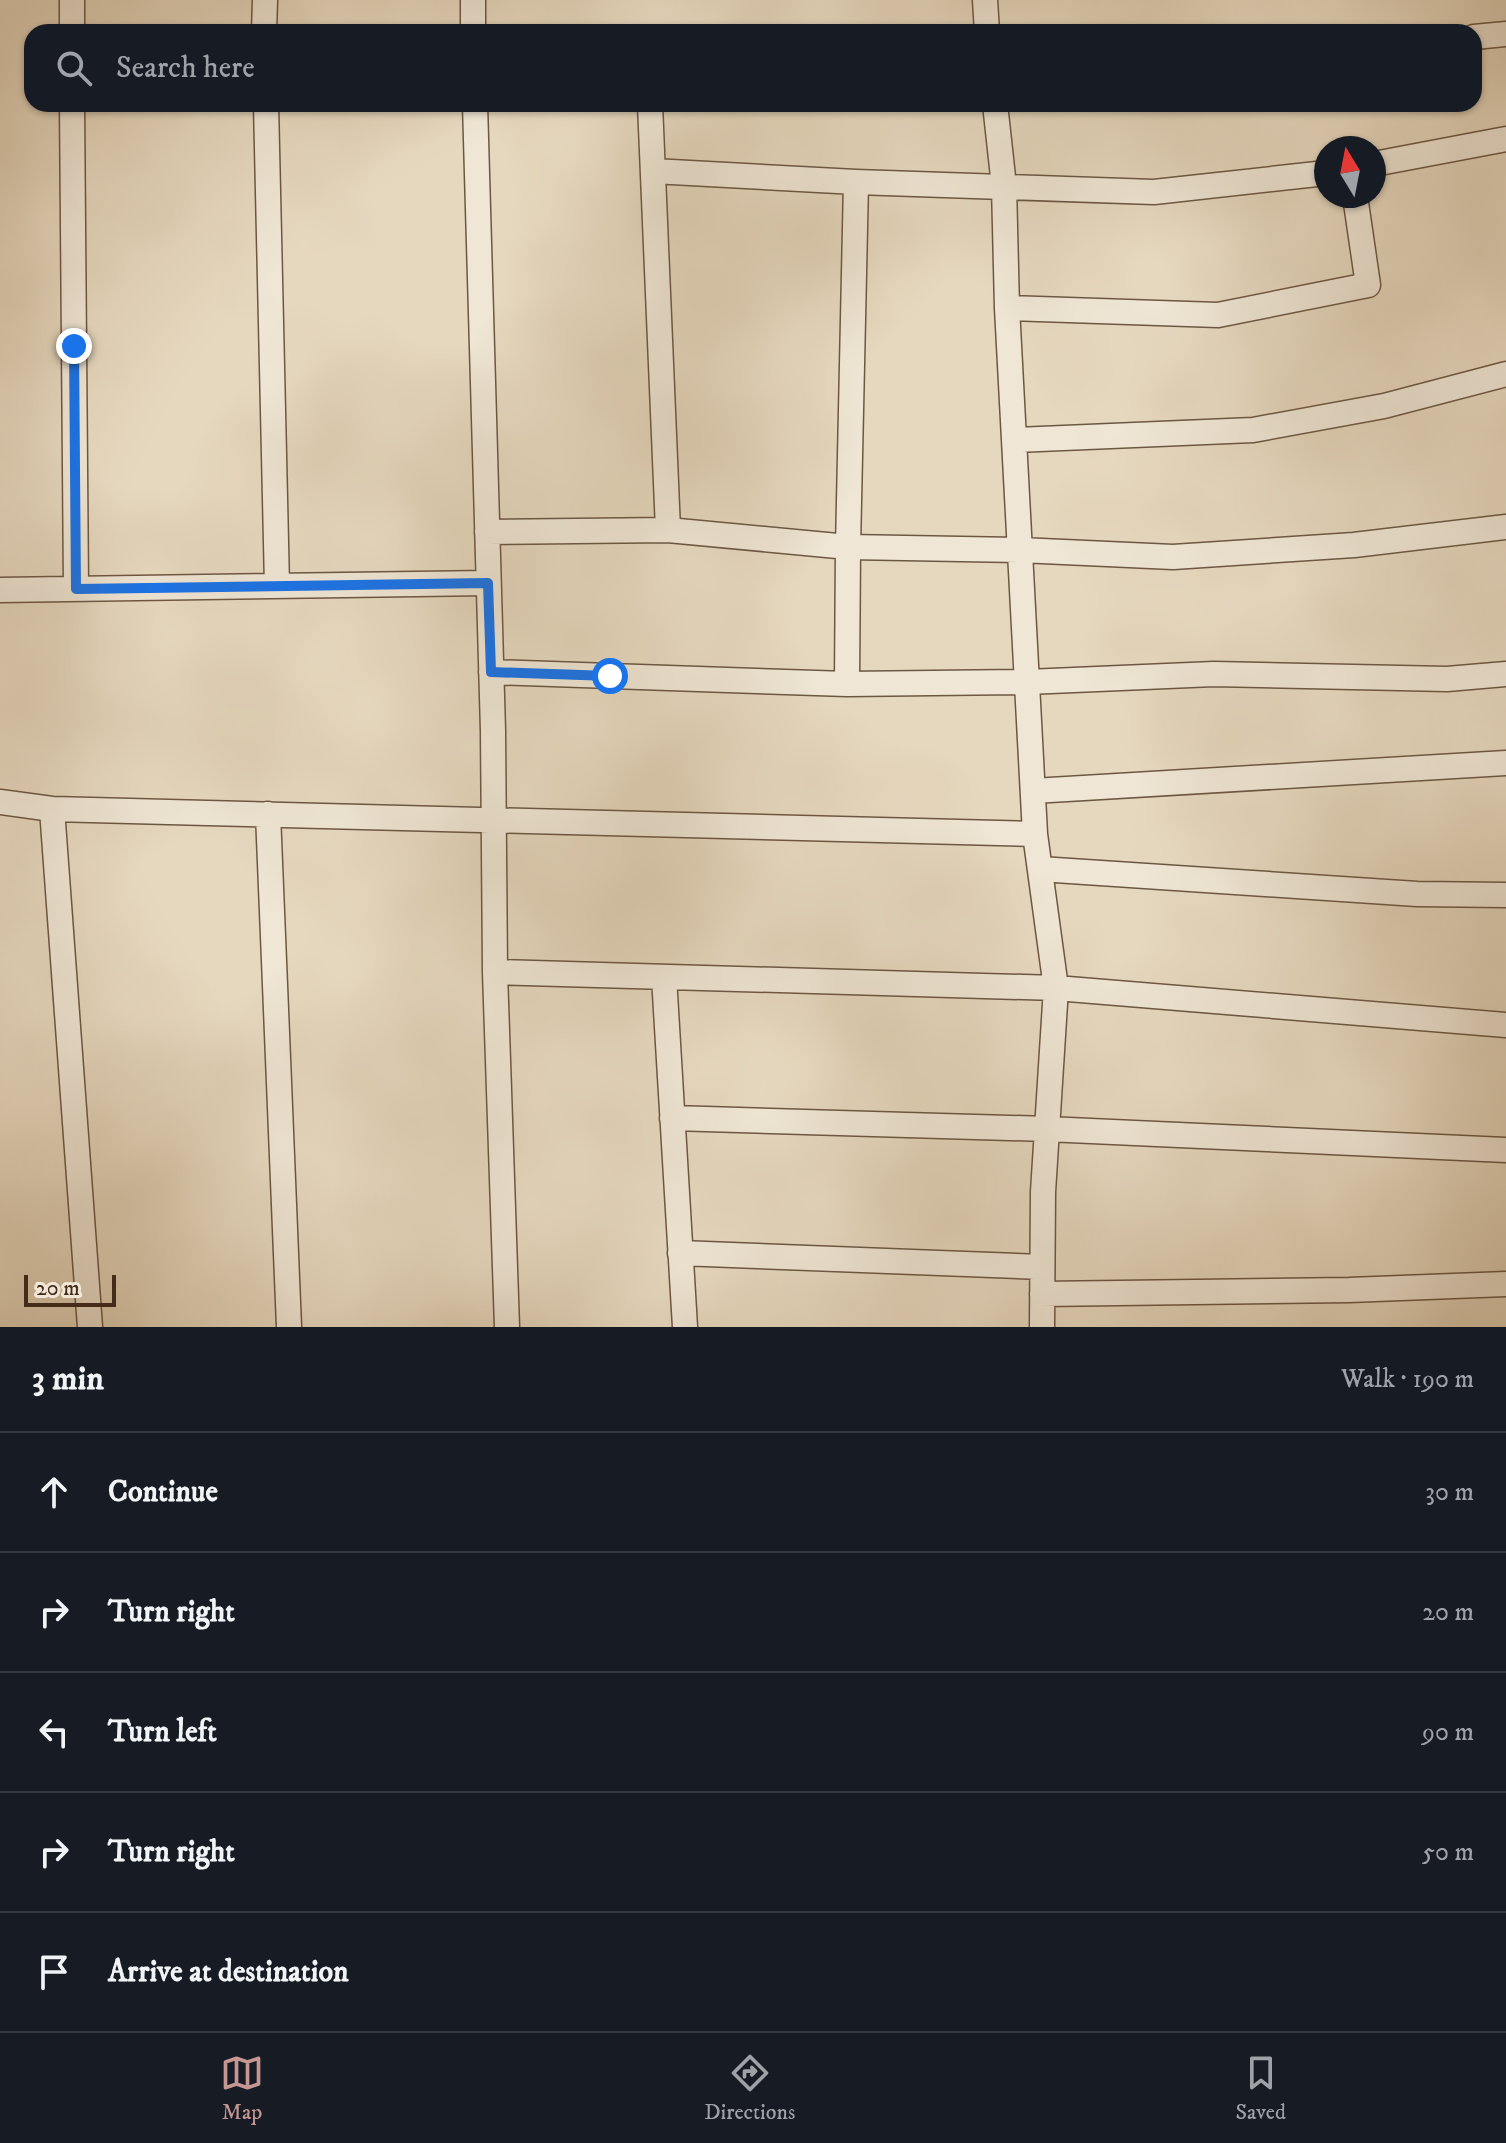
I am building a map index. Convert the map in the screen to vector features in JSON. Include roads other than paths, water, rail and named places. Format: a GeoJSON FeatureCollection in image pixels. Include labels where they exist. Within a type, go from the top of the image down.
{"type":"FeatureCollection","features":[{"type":"Feature","properties":{"kind":"street"},"geometry":{"type":"LineString","coordinates":[[72,0],[72,24]]}},
{"type":"Feature","properties":{"kind":"street"},"geometry":{"type":"LineString","coordinates":[[264,24],[265,0]]}},
{"type":"Feature","properties":{"kind":"street"},"geometry":{"type":"LineString","coordinates":[[473,0],[473,24]]}},
{"type":"Feature","properties":{"kind":"street"},"geometry":{"type":"LineString","coordinates":[[985,0],[986,24]]}},
{"type":"Feature","properties":{"kind":"street"},"geometry":{"type":"LineString","coordinates":[[1482,36],[1506,34]]}},
{"type":"Feature","properties":{"kind":"street"},"geometry":{"type":"LineString","coordinates":[[72,112],[76,589]]}},
{"type":"Feature","properties":{"kind":"street"},"geometry":{"type":"LineString","coordinates":[[266,112],[277,586]]}},
{"type":"Feature","properties":{"kind":"street"},"geometry":{"type":"LineString","coordinates":[[475,112],[491,672],[495,972],[507,1327]]}},
{"type":"Feature","properties":{"kind":"street"},"geometry":{"type":"LineString","coordinates":[[650,112],[668,530]]}},
{"type":"Feature","properties":{"kind":"street"},"geometry":{"type":"LineString","coordinates":[[996,112],[1004,186],[1007,308],[1035,834],[1056,988],[1047,1129],[1042,1327]]}},
{"type":"Feature","properties":{"kind":"street"},"geometry":{"type":"LineString","coordinates":[[1386,162],[1506,139]]}},
{"type":"Feature","properties":{"kind":"street"},"geometry":{"type":"LineString","coordinates":[[653,171],[856,182],[1154,192],[1314,174]]}},
{"type":"Feature","properties":{"kind":"street"},"geometry":{"type":"LineString","coordinates":[[847,684],[856,182]]}},
{"type":"Feature","properties":{"kind":"street"},"geometry":{"type":"LineString","coordinates":[[1007,308],[1218,315],[1368,285],[1357,208]]}},
{"type":"Feature","properties":{"kind":"street"},"geometry":{"type":"LineString","coordinates":[[1014,440],[1253,430],[1384,406],[1506,374]]}},
{"type":"Feature","properties":{"kind":"street"},"geometry":{"type":"LineString","coordinates":[[487,532],[668,530],[848,547],[1173,557],[1354,545],[1506,527]]}},
{"type":"Feature","properties":{"kind":"street"},"geometry":{"type":"LineString","coordinates":[[0,590],[488,583]]}},
{"type":"Feature","properties":{"kind":"street"},"geometry":{"type":"LineString","coordinates":[[491,672],[847,684],[1027,682],[1214,674],[1447,679],[1506,674]]}},
{"type":"Feature","properties":{"kind":"street"},"geometry":{"type":"LineString","coordinates":[[1033,791],[1506,763]]}},
{"type":"Feature","properties":{"kind":"street"},"geometry":{"type":"LineString","coordinates":[[0,802],[52,809],[1035,834]]}},
{"type":"Feature","properties":{"kind":"street"},"geometry":{"type":"LineString","coordinates":[[52,809],[90,1327]]}},
{"type":"Feature","properties":{"kind":"street"},"geometry":{"type":"LineString","coordinates":[[268,814],[289,1327]]}},
{"type":"Feature","properties":{"kind":"street"},"geometry":{"type":"LineString","coordinates":[[1040,869],[1417,894],[1506,895]]}},
{"type":"Feature","properties":{"kind":"street"},"geometry":{"type":"LineString","coordinates":[[495,972],[1056,988],[1506,1025]]}},
{"type":"Feature","properties":{"kind":"street"},"geometry":{"type":"LineString","coordinates":[[664,977],[685,1327]]}},
{"type":"Feature","properties":{"kind":"street"},"geometry":{"type":"LineString","coordinates":[[672,1118],[1047,1129],[1506,1150]]}},
{"type":"Feature","properties":{"kind":"street"},"geometry":{"type":"LineString","coordinates":[[680,1253],[1042,1267]]}},
{"type":"Feature","properties":{"kind":"street"},"geometry":{"type":"LineString","coordinates":[[1042,1294],[1349,1290],[1506,1284]]}}]}
